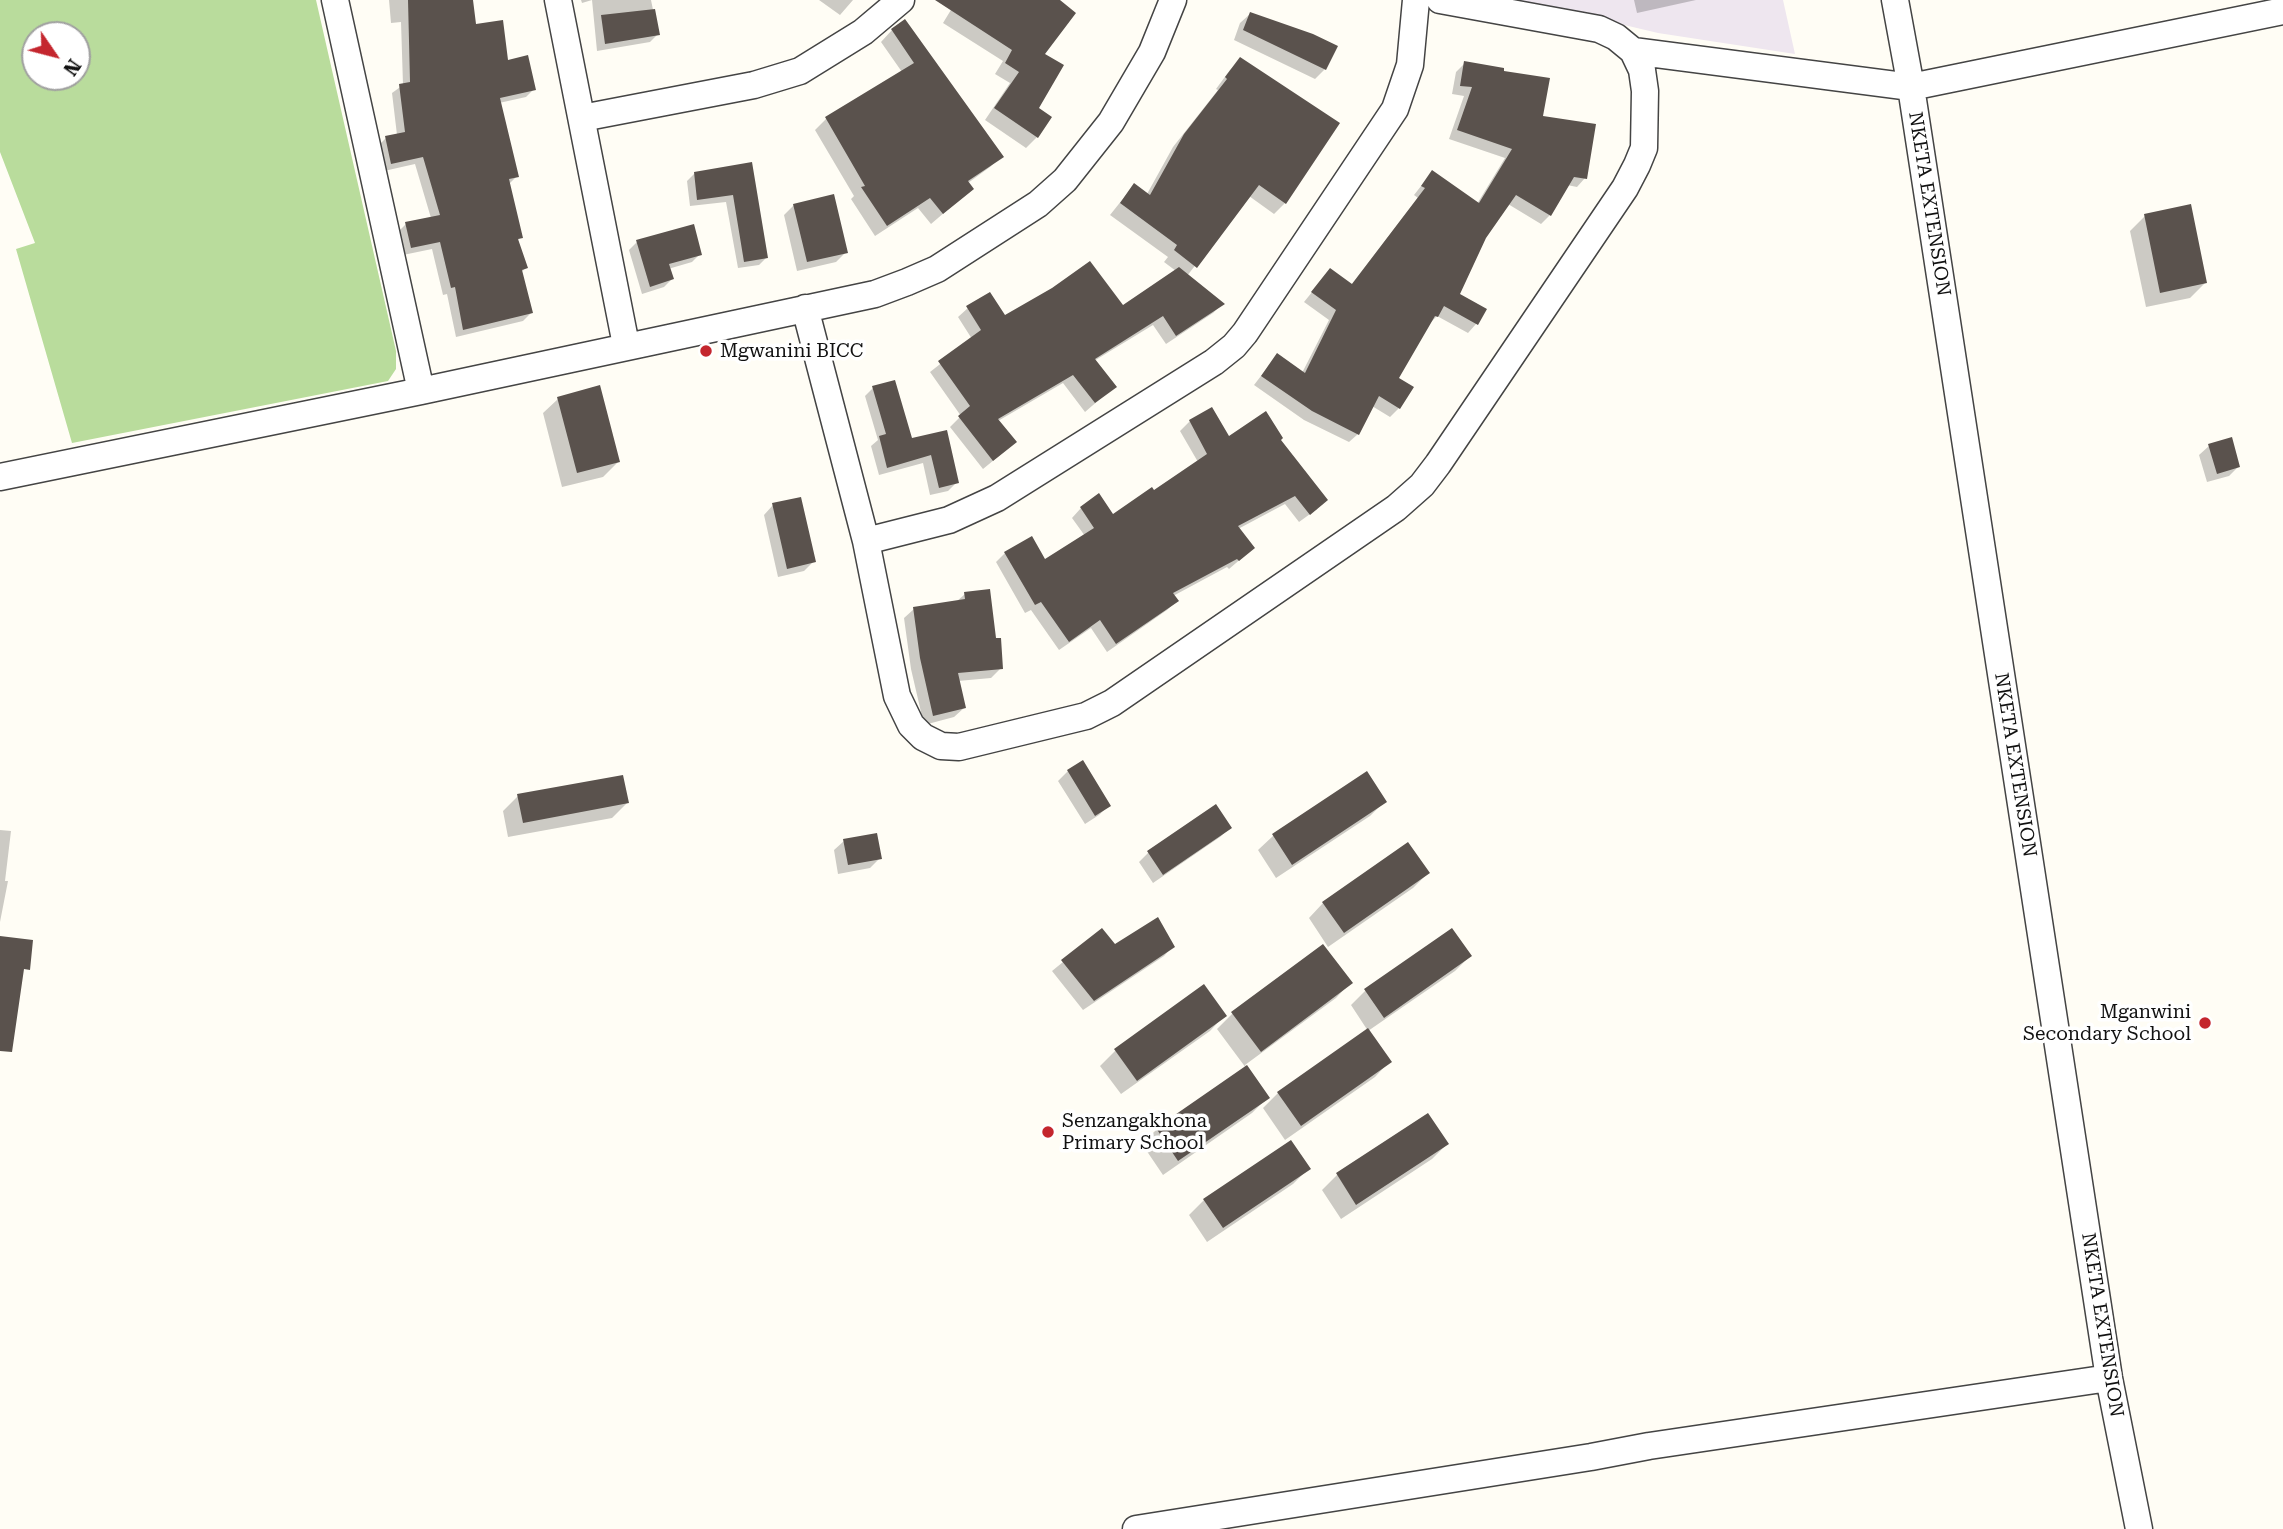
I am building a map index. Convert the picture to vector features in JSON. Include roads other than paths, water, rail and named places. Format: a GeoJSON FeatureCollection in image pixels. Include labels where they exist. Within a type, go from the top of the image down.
{"type":"FeatureCollection","features":[{"type":"Feature","properties":{"kind":"street"},"geometry":{"type":"LineString","coordinates":[[335,0],[421,391]]}},
{"type":"Feature","properties":{"kind":"street"},"geometry":{"type":"LineString","coordinates":[[558,0],[626,345]]}},
{"type":"Feature","properties":{"kind":"street"},"geometry":{"type":"LineString","coordinates":[[582,118],[754,85],[800,71],[863,32],[901,0]]}},
{"type":"Feature","properties":{"kind":"street"},"geometry":{"type":"LineString","coordinates":[[0,477],[875,294],[917,278],[937,269],[1038,204],[1065,180],[1111,121],[1152,52],[1173,0]]}},
{"type":"Feature","properties":{"kind":"street"},"geometry":{"type":"LineString","coordinates":[[866,541],[949,520],[998,498],[1214,362],[1234,346],[1395,109],[1410,65],[1416,0]]}},
{"type":"Feature","properties":{"kind":"street"},"geometry":{"type":"LineString","coordinates":[[805,309],[866,541],[897,696],[911,725],[923,737],[941,746],[958,747],[1086,716],[1112,704],[1396,508],[1422,485],[1625,188],[1637,165],[1644,148],[1645,91],[1642,69],[1633,51],[1616,37],[1599,29],[1440,0]]}},
{"type":"Feature","properties":{"kind":"street","name":"NKETA EXTENSION"},"geometry":{"type":"LineString","coordinates":[[1895,0],[1911,87],[2109,1378],[2139,1529]]}},
{"type":"Feature","properties":{"kind":"street"},"geometry":{"type":"LineString","coordinates":[[1633,51],[1911,87],[2283,11]]}},
{"type":"Feature","properties":{"kind":"street"},"geometry":{"type":"LineString","coordinates":[[1136,1529],[1649,1446],[2109,1378]]}},
{"type":"Feature","properties":{"kind":"place","name":"Mgwanini BICC"},"geometry":{"type":"Point","coordinates":[706,351]}},
{"type":"Feature","properties":{"kind":"place","name":"Mganwini Secondary School"},"geometry":{"type":"Point","coordinates":[2205,1023]}},
{"type":"Feature","properties":{"kind":"place","name":"Senzangakhona Primary School"},"geometry":{"type":"Point","coordinates":[1048,1132]}}]}
